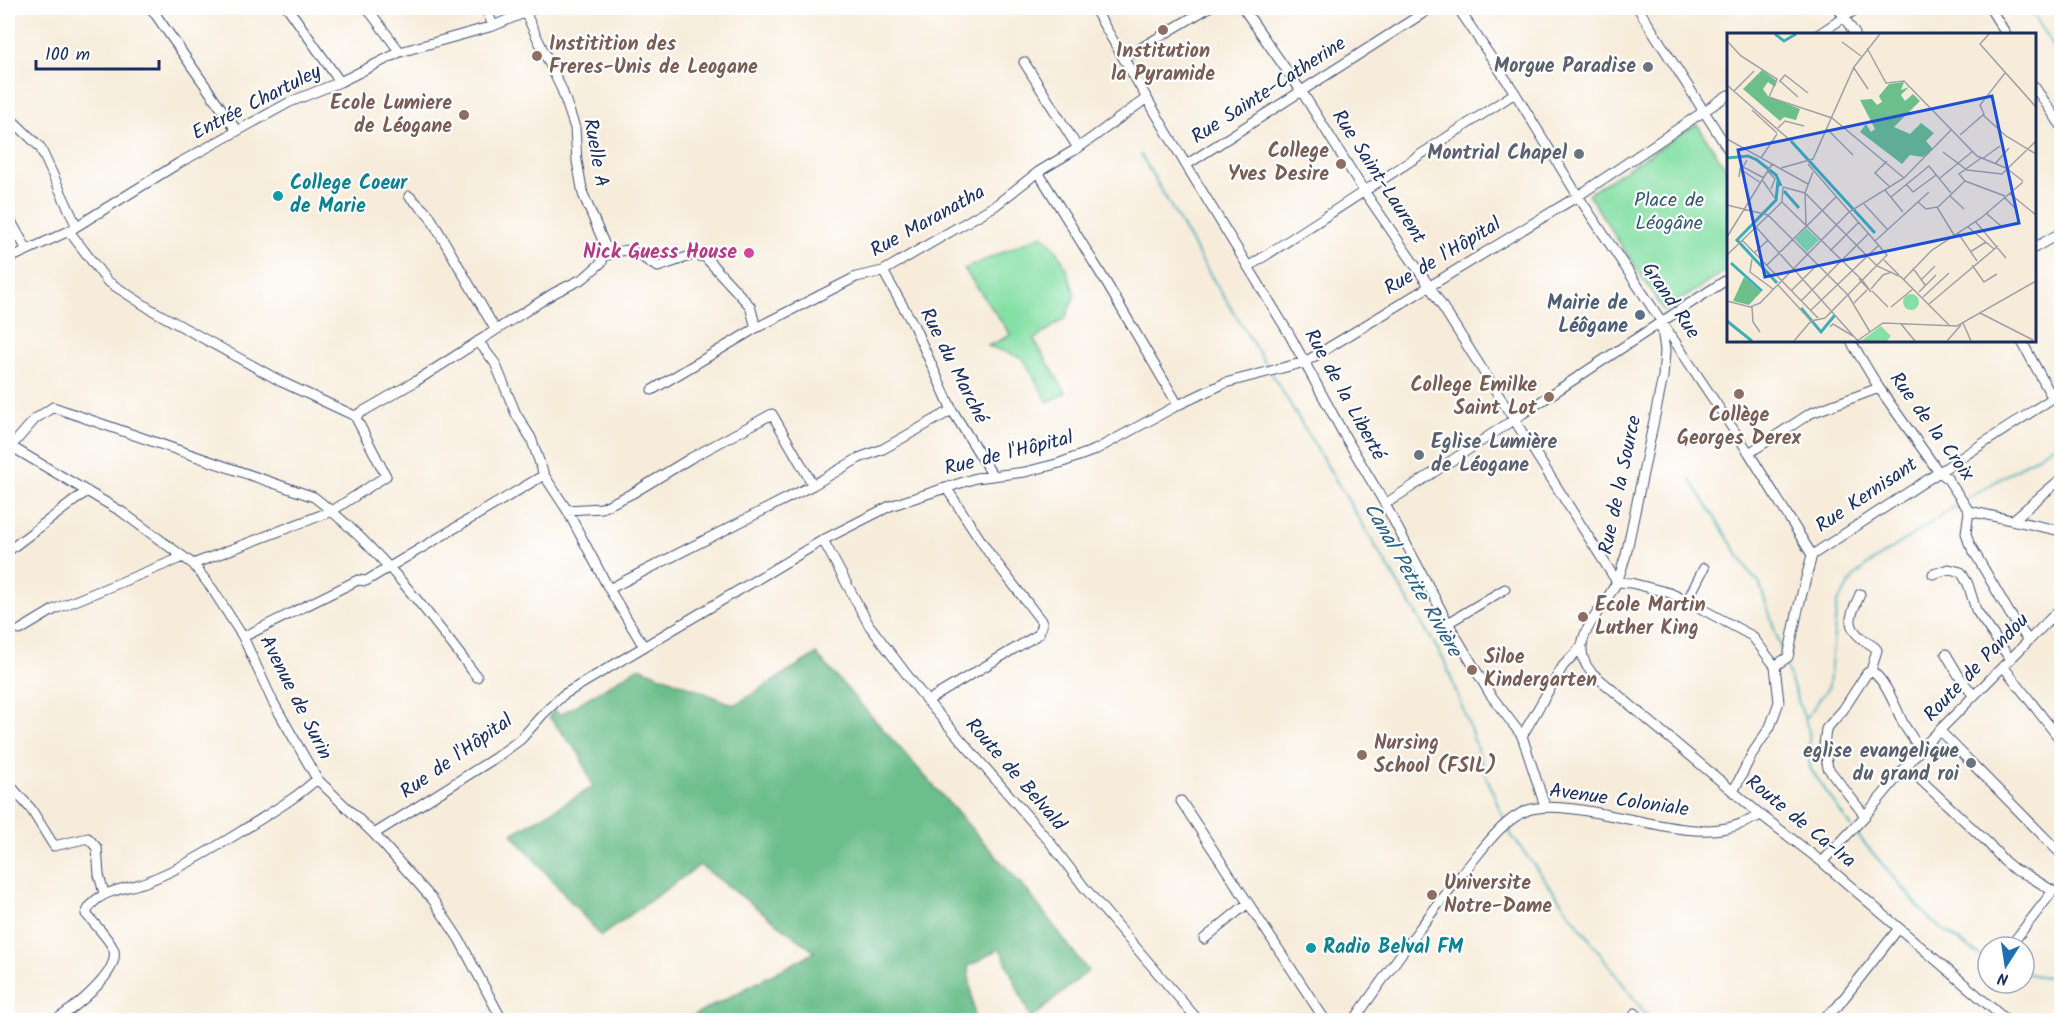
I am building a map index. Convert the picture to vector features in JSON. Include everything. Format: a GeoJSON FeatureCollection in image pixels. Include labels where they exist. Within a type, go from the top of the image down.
{"type":"FeatureCollection","features":[{"type":"Feature","properties":{"kind":"street"},"geometry":{"type":"LineString","coordinates":[[151,8],[237,131]]}},
{"type":"Feature","properties":{"kind":"street"},"geometry":{"type":"LineString","coordinates":[[288,8],[340,82]]}},
{"type":"Feature","properties":{"kind":"street"},"geometry":{"type":"LineString","coordinates":[[367,8],[400,52]]}},
{"type":"Feature","properties":{"kind":"street"},"geometry":{"type":"LineString","coordinates":[[486,8],[493,26]]}},
{"type":"Feature","properties":{"kind":"street","name":"Entrée Chartuley"},"geometry":{"type":"LineString","coordinates":[[8,259],[73,228],[179,163],[290,102],[340,82],[400,52],[493,26],[536,8]]}},
{"type":"Feature","properties":{"kind":"street","name":"Rue de la Liberté"},"geometry":{"type":"LineString","coordinates":[[1094,8],[1305,362],[1490,694],[1522,736],[1545,806]]}},
{"type":"Feature","properties":{"kind":"street"},"geometry":{"type":"LineString","coordinates":[[1124,58],[1208,8]]}},
{"type":"Feature","properties":{"kind":"street","name":"Rue Saint-Laurent"},"geometry":{"type":"LineString","coordinates":[[1243,8],[1302,92],[1364,191],[1430,287],[1617,582]]}},
{"type":"Feature","properties":{"kind":"street","name":"Rue Sainte-Catherine"},"geometry":{"type":"LineString","coordinates":[[1186,165],[1431,8]]}},
{"type":"Feature","properties":{"kind":"street","name":"Grand Rue"},"geometry":{"type":"LineString","coordinates":[[1458,8],[1515,93],[1578,196],[1749,453],[1812,555]]}},
{"type":"Feature","properties":{"kind":"street"},"geometry":{"type":"LineString","coordinates":[[1638,8],[1727,147]]}},
{"type":"Feature","properties":{"kind":"street"},"geometry":{"type":"LineString","coordinates":[[1838,8],[1854,33]]}},
{"type":"Feature","properties":{"kind":"street"},"geometry":{"type":"LineString","coordinates":[[1821,33],[1858,8]]}},
{"type":"Feature","properties":{"kind":"street"},"geometry":{"type":"LineString","coordinates":[[1990,8],[2005,33]]}},
{"type":"Feature","properties":{"kind":"street","name":"Ruelle A"},"geometry":{"type":"LineString","coordinates":[[525,12],[562,90],[575,128],[577,161],[583,194],[606,246]]}},
{"type":"Feature","properties":{"kind":"street"},"geometry":{"type":"LineString","coordinates":[[1024,63],[1078,148]]}},
{"type":"Feature","properties":{"kind":"street"},"geometry":{"type":"LineString","coordinates":[[2036,89],[2061,127]]}},
{"type":"Feature","properties":{"kind":"street"},"geometry":{"type":"LineString","coordinates":[[1248,267],[1515,93]]}},
{"type":"Feature","properties":{"kind":"street","name":"Rue de l'Hôpital"},"geometry":{"type":"LineString","coordinates":[[374,834],[495,758],[521,739],[563,695],[823,540],[890,506],[976,478],[1025,472],[1060,463],[1086,453],[1225,383],[1305,362],[1578,196],[1727,96]]}},
{"type":"Feature","properties":{"kind":"street","name":"Rue Maranatha"},"geometry":{"type":"LineString","coordinates":[[652,390],[756,328],[856,277],[883,271],[996,206],[1038,172],[1078,148],[1147,99]]}},
{"type":"Feature","properties":{"kind":"street"},"geometry":{"type":"LineString","coordinates":[[8,116],[40,147],[73,228],[107,281],[152,310],[282,382],[355,416],[386,476],[332,511],[192,564]]}},
{"type":"Feature","properties":{"kind":"street"},"geometry":{"type":"LineString","coordinates":[[1038,172],[1178,405]]}},
{"type":"Feature","properties":{"kind":"street"},"geometry":{"type":"LineString","coordinates":[[409,196],[429,215],[495,329]]}},
{"type":"Feature","properties":{"kind":"street"},"geometry":{"type":"LineString","coordinates":[[8,216],[27,250]]}},
{"type":"Feature","properties":{"kind":"street"},"geometry":{"type":"LineString","coordinates":[[2036,247],[2061,232]]}},
{"type":"Feature","properties":{"kind":"street"},"geometry":{"type":"LineString","coordinates":[[606,246],[609,255],[624,249],[631,249],[658,267],[693,255],[705,257],[750,306],[756,328]]}},
{"type":"Feature","properties":{"kind":"street"},"geometry":{"type":"LineString","coordinates":[[355,416],[416,381],[554,293],[584,278],[602,262],[606,246]]}},
{"type":"Feature","properties":{"kind":"street","name":"Rue du Marché"},"geometry":{"type":"LineString","coordinates":[[883,271],[913,324],[952,410],[993,476]]}},
{"type":"Feature","properties":{"kind":"street"},"geometry":{"type":"LineString","coordinates":[[1385,504],[1727,280]]}},
{"type":"Feature","properties":{"kind":"street","name":"Rue de la Source"},"geometry":{"type":"LineString","coordinates":[[1522,736],[1563,666],[1581,647],[1589,626],[1617,582],[1626,555],[1663,377],[1665,351],[1661,321]]}},
{"type":"Feature","properties":{"kind":"street"},"geometry":{"type":"LineString","coordinates":[[478,341],[495,363],[516,414],[531,438],[544,475],[567,510],[609,589],[644,647]]}},
{"type":"Feature","properties":{"kind":"street","name":"Rue de la Croix"},"geometry":{"type":"LineString","coordinates":[[1851,342],[1879,388],[1938,471],[1947,478],[1965,504]]}},
{"type":"Feature","properties":{"kind":"street"},"geometry":{"type":"LineString","coordinates":[[2022,342],[2052,397]]}},
{"type":"Feature","properties":{"kind":"street"},"geometry":{"type":"LineString","coordinates":[[1749,453],[1811,413],[1879,388]]}},
{"type":"Feature","properties":{"kind":"street","name":"Rue Kernisant"},"geometry":{"type":"LineString","coordinates":[[1775,666],[1788,657],[1812,555],[2061,392]]}},
{"type":"Feature","properties":{"kind":"street"},"geometry":{"type":"LineString","coordinates":[[9,446],[35,419],[53,407],[314,497],[391,567],[477,677]]}},
{"type":"Feature","properties":{"kind":"street"},"geometry":{"type":"LineString","coordinates":[[609,589],[859,458],[883,449],[952,410]]}},
{"type":"Feature","properties":{"kind":"street"},"geometry":{"type":"LineString","coordinates":[[567,510],[602,508],[633,493],[772,414],[813,484]]}},
{"type":"Feature","properties":{"kind":"street","name":"Avenue de Surin"},"geometry":{"type":"LineString","coordinates":[[9,446],[122,512],[192,564],[213,590],[243,637],[273,702],[317,779],[374,834],[433,900],[459,939],[502,1020]]}},
{"type":"Feature","properties":{"kind":"street"},"geometry":{"type":"LineString","coordinates":[[243,637],[358,580],[366,581],[544,475]]}},
{"type":"Feature","properties":{"kind":"street"},"geometry":{"type":"LineString","coordinates":[[2013,520],[2061,478]]}},
{"type":"Feature","properties":{"kind":"street"},"geometry":{"type":"LineString","coordinates":[[927,701],[1039,634],[1042,622],[989,553],[947,489]]}},
{"type":"Feature","properties":{"kind":"street"},"geometry":{"type":"LineString","coordinates":[[8,551],[87,491]]}},
{"type":"Feature","properties":{"kind":"street"},"geometry":{"type":"LineString","coordinates":[[2028,640],[2010,614],[1969,543],[1966,532],[1965,504],[2013,520],[2061,531]]}},
{"type":"Feature","properties":{"kind":"street","name":"Route de Belvald"},"geometry":{"type":"LineString","coordinates":[[823,540],[869,625],[927,701],[1049,841],[1084,887],[1198,1020]]}},
{"type":"Feature","properties":{"kind":"street"},"geometry":{"type":"LineString","coordinates":[[20,630],[55,609],[183,557]]}},
{"type":"Feature","properties":{"kind":"street"},"geometry":{"type":"LineString","coordinates":[[1687,601],[1704,568]]}},
{"type":"Feature","properties":{"kind":"street"},"geometry":{"type":"LineString","coordinates":[[1933,574],[1949,570],[1965,575],[1976,610],[2010,659]]}},
{"type":"Feature","properties":{"kind":"street"},"geometry":{"type":"LineString","coordinates":[[1617,582],[1641,585],[1670,593],[1687,601],[1752,636],[1775,666],[1779,702],[1770,727],[1752,754],[1733,792]]}},
{"type":"Feature","properties":{"kind":"street"},"geometry":{"type":"LineString","coordinates":[[1449,623],[1505,589]]}},
{"type":"Feature","properties":{"kind":"street"},"geometry":{"type":"LineString","coordinates":[[1860,594],[1850,623],[1851,629],[1863,640],[1875,646],[1877,650],[1871,671],[1867,673],[1844,710],[1826,729],[1824,746],[1828,768],[1865,816]]}},
{"type":"Feature","properties":{"kind":"street","name":"Route de Pandou"},"geometry":{"type":"LineString","coordinates":[[1822,862],[1865,816],[1920,750],[2061,607]]}},
{"type":"Feature","properties":{"kind":"street","name":"Route de Ca-Ira"},"geometry":{"type":"LineString","coordinates":[[1581,647],[1584,664],[1591,672],[1733,792],[1822,862],[2006,1020]]}},
{"type":"Feature","properties":{"kind":"street"},"geometry":{"type":"LineString","coordinates":[[1946,654],[1973,695]]}},
{"type":"Feature","properties":{"kind":"street"},"geometry":{"type":"LineString","coordinates":[[2003,666],[2061,742]]}},
{"type":"Feature","properties":{"kind":"street"},"geometry":{"type":"LineString","coordinates":[[1871,671],[1876,674],[1888,692],[1920,750]]}},
{"type":"Feature","properties":{"kind":"street"},"geometry":{"type":"LineString","coordinates":[[1940,731],[2061,855]]}},
{"type":"Feature","properties":{"kind":"street"},"geometry":{"type":"LineString","coordinates":[[1907,767],[2014,870],[2027,874],[2053,891],[2019,935]]}},
{"type":"Feature","properties":{"kind":"street"},"geometry":{"type":"LineString","coordinates":[[55,1020],[69,1011],[106,976],[114,962],[114,950],[86,914],[89,905],[105,893],[141,884],[170,872],[288,802],[317,779]]}},
{"type":"Feature","properties":{"kind":"street"},"geometry":{"type":"LineString","coordinates":[[8,783],[32,809],[54,846],[88,838],[97,848],[99,875],[105,893]]}},
{"type":"Feature","properties":{"kind":"street"},"geometry":{"type":"LineString","coordinates":[[1181,801],[1325,1020]]}},
{"type":"Feature","properties":{"kind":"street","name":"Avenue Coloniale"},"geometry":{"type":"LineString","coordinates":[[1354,1020],[1436,905],[1496,834],[1511,820],[1527,811],[1545,806],[1612,815],[1683,829],[1726,828],[1761,815]]}},
{"type":"Feature","properties":{"kind":"street"},"geometry":{"type":"LineString","coordinates":[[1204,939],[1248,903]]}},
{"type":"Feature","properties":{"kind":"street"},"geometry":{"type":"LineString","coordinates":[[1821,1020],[1837,1007],[1899,928]]}},
{"type":"Feature","properties":{"kind":"green space","name":"Place de Léogâne"},"geometry":{"type":"Polygon","coordinates":[[[1697,124],[1727,170],[1727,270],[1664,311],[1588,194],[1697,124]]]}},
{"type":"Feature","properties":{"kind":"green space"},"geometry":{"type":"Polygon","coordinates":[[[1042,235],[1059,254],[1075,295],[1066,317],[1034,340],[1066,393],[1048,402],[1023,358],[988,346],[1011,335],[964,269],[1042,235]]]}},
{"type":"Feature","properties":{"kind":"green space"},"geometry":{"type":"Polygon","coordinates":[[[816,654],[1028,892],[1088,971],[1031,1019],[1000,948],[968,967],[975,1020],[686,1020],[815,952],[700,865],[601,936],[512,834],[593,787],[579,753],[549,717],[554,710],[560,715],[639,667],[735,705],[816,654]]]}},
{"type":"Feature","properties":{"kind":"waterway"},"geometry":{"type":"LineString","coordinates":[[2030,8],[2062,61]]}},
{"type":"Feature","properties":{"kind":"waterway","name":"Canal Petite Rivière"},"geometry":{"type":"LineString","coordinates":[[1141,155],[1211,276],[1269,369]]}},
{"type":"Feature","properties":{"kind":"waterway","name":"Canal Petite Rivière"},"geometry":{"type":"LineString","coordinates":[[1272,374],[1444,660],[1505,822]]}},
{"type":"Feature","properties":{"kind":"waterway"},"geometry":{"type":"LineString","coordinates":[[1964,501],[2062,441]]}},
{"type":"Feature","properties":{"kind":"waterway"},"geometry":{"type":"LineString","coordinates":[[1690,479],[1752,576],[1759,582],[1783,655]]}},
{"type":"Feature","properties":{"kind":"waterway"},"geometry":{"type":"LineString","coordinates":[[1805,720],[1829,686],[1837,603],[1854,577],[1869,564],[1959,504]]}},
{"type":"Feature","properties":{"kind":"waterway"},"geometry":{"type":"LineString","coordinates":[[1785,664],[1809,731],[1810,768],[1851,827]]}},
{"type":"Feature","properties":{"kind":"waterway","name":"Canal Petite Rivière"},"geometry":{"type":"LineString","coordinates":[[1508,827],[1512,836],[1650,1020]]}},
{"type":"Feature","properties":{"kind":"waterway"},"geometry":{"type":"LineString","coordinates":[[1854,831],[1931,921],[1976,953]]}},
{"type":"Feature","properties":{"kind":"waterway"},"geometry":{"type":"LineString","coordinates":[[2036,975],[2062,978]]}},
{"type":"Feature","properties":{"kind":"place","name":"Institution la Pyramide"},"geometry":{"type":"Point","coordinates":[1163,30]}},
{"type":"Feature","properties":{"kind":"place","name":"Institition des Freres-Unis de Leogane"},"geometry":{"type":"Point","coordinates":[537,56]}},
{"type":"Feature","properties":{"kind":"place","name":"Morgue Paradise"},"geometry":{"type":"Point","coordinates":[1648,67]}},
{"type":"Feature","properties":{"kind":"place","name":"Ecole Lumiere de Léogane"},"geometry":{"type":"Point","coordinates":[464,115]}},
{"type":"Feature","properties":{"kind":"place","name":"Montrial Chapel"},"geometry":{"type":"Point","coordinates":[1579,154]}},
{"type":"Feature","properties":{"kind":"place","name":"College Yves Desire"},"geometry":{"type":"Point","coordinates":[1341,164]}},
{"type":"Feature","properties":{"kind":"place","name":"College Coeur de Marie"},"geometry":{"type":"Point","coordinates":[278,196]}},
{"type":"Feature","properties":{"kind":"place","name":"Nick Guess House"},"geometry":{"type":"Point","coordinates":[749,253]}},
{"type":"Feature","properties":{"kind":"place","name":"Mairie de Léôgane"},"geometry":{"type":"Point","coordinates":[1640,315]}},
{"type":"Feature","properties":{"kind":"place","name":"Collège Georges Derex"},"geometry":{"type":"Point","coordinates":[1739,394]}},
{"type":"Feature","properties":{"kind":"place","name":"College Emilke Saint Lot"},"geometry":{"type":"Point","coordinates":[1549,397]}},
{"type":"Feature","properties":{"kind":"place","name":"Eglise Lumière de Léogane"},"geometry":{"type":"Point","coordinates":[1419,455]}},
{"type":"Feature","properties":{"kind":"place","name":"Ecole Martin Luther King"},"geometry":{"type":"Point","coordinates":[1583,617]}},
{"type":"Feature","properties":{"kind":"place","name":"Siloe Kindergarten"},"geometry":{"type":"Point","coordinates":[1472,670]}},
{"type":"Feature","properties":{"kind":"place","name":"Nursing School (FSIL)"},"geometry":{"type":"Point","coordinates":[1362,755]}},
{"type":"Feature","properties":{"kind":"place","name":"eglise evangelique du grand roi"},"geometry":{"type":"Point","coordinates":[1971,763]}},
{"type":"Feature","properties":{"kind":"place","name":"Universite Notre-Dame"},"geometry":{"type":"Point","coordinates":[1432,895]}},
{"type":"Feature","properties":{"kind":"place","name":"Radio Belval FM"},"geometry":{"type":"Point","coordinates":[1311,948]}}]}
